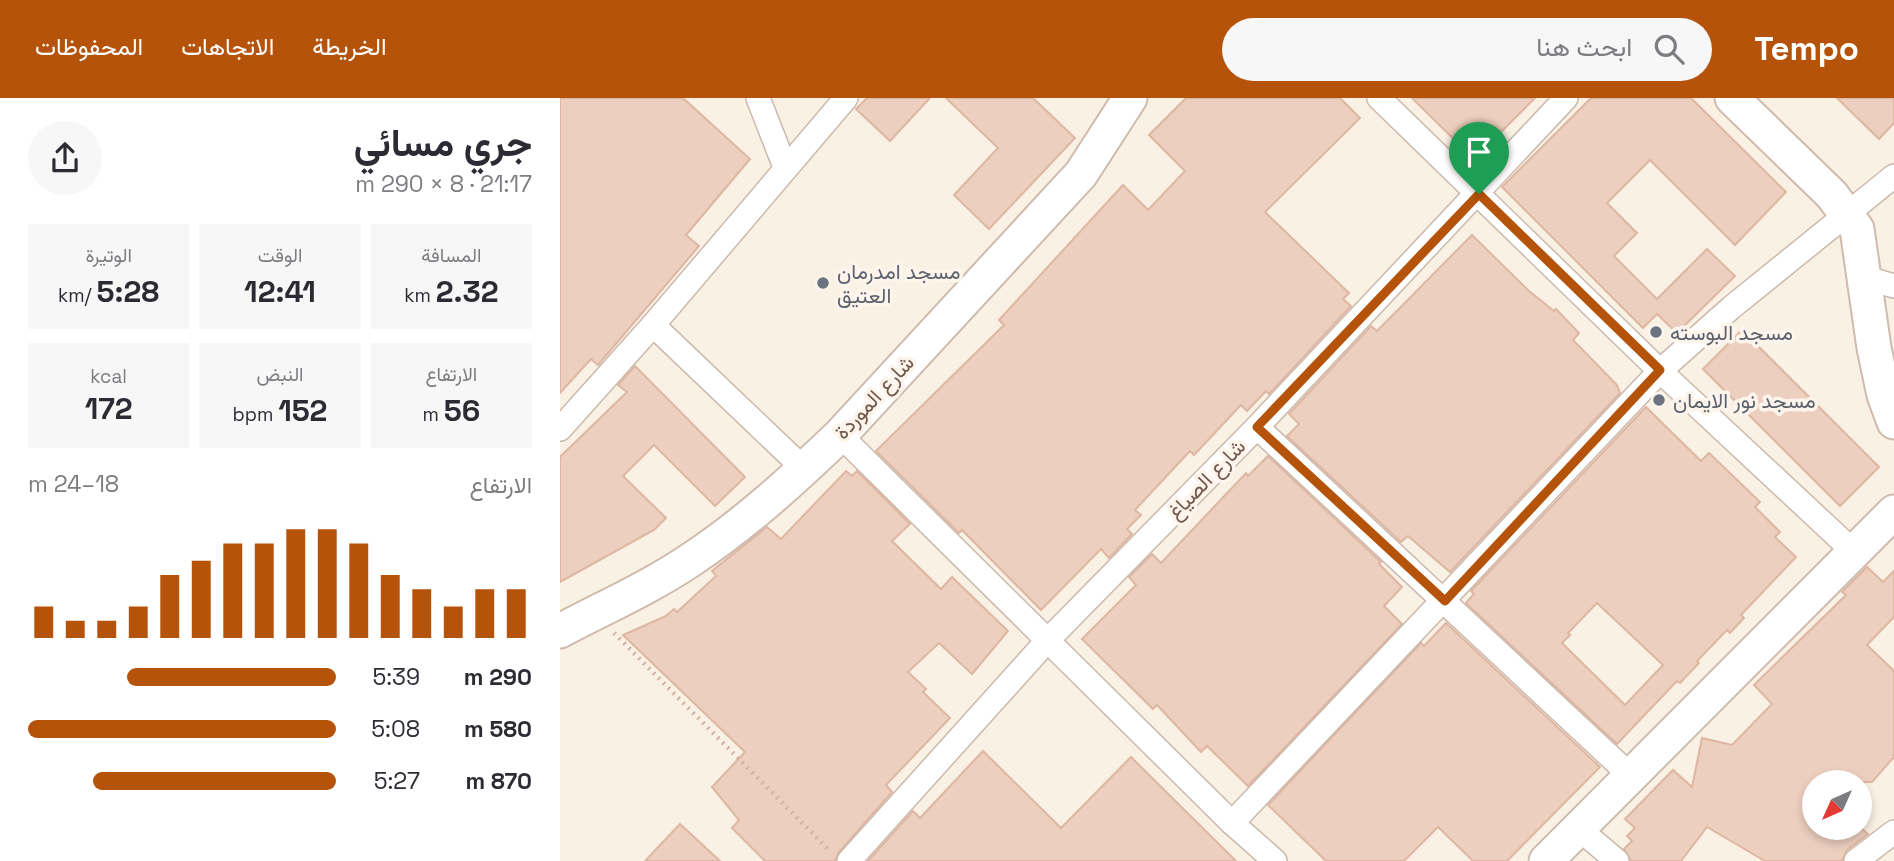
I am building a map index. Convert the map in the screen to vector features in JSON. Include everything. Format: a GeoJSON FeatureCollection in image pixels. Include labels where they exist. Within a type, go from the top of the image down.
{"type":"FeatureCollection","features":[{"type":"Feature","properties":{"kind":"street"},"geometry":{"type":"LineString","coordinates":[[758,98],[785,167]]}},
{"type":"Feature","properties":{"kind":"street"},"geometry":{"type":"LineString","coordinates":[[560,429],[653,325],[846,98]]}},
{"type":"Feature","properties":{"kind":"street"},"geometry":{"type":"LineString","coordinates":[[1379,98],[1660,370],[1853,551]]}},
{"type":"Feature","properties":{"kind":"street","name":"شارع الصياغ"},"geometry":{"type":"LineString","coordinates":[[849,861],[1047,641],[1257,427],[1479,194],[1566,98]]}},
{"type":"Feature","properties":{"kind":"street"},"geometry":{"type":"LineString","coordinates":[[1732,98],[1849,215],[1857,229],[1880,282],[1877,360],[1884,395],[1894,422]]}},
{"type":"Feature","properties":{"kind":"street","name":"شارع الموردة"},"geometry":{"type":"LineString","coordinates":[[560,631],[689,561],[747,520],[804,469],[839,435],[1081,174],[1122,102]]}},
{"type":"Feature","properties":{"kind":"street"},"geometry":{"type":"LineString","coordinates":[[1232,823],[1445,601],[1660,370],[1785,263],[1849,215],[1894,176]]}},
{"type":"Feature","properties":{"kind":"street"},"geometry":{"type":"LineString","coordinates":[[653,325],[804,469]]}},
{"type":"Feature","properties":{"kind":"street"},"geometry":{"type":"LineString","coordinates":[[1257,427],[1632,776]]}},
{"type":"Feature","properties":{"kind":"street"},"geometry":{"type":"LineString","coordinates":[[839,435],[1232,823],[1275,861]]}},
{"type":"Feature","properties":{"kind":"street"},"geometry":{"type":"LineString","coordinates":[[1546,861],[1894,512]]}},
{"type":"Feature","properties":{"kind":"street"},"geometry":{"type":"LineString","coordinates":[[1578,828],[1617,861]]}},
{"type":"Feature","properties":{"kind":"street"},"geometry":{"type":"LineString","coordinates":[[1856,861],[1894,832]]}},
{"type":"Feature","properties":{"kind":"path"},"geometry":{"type":"LineString","coordinates":[[594,613],[840,861]]}},
{"type":"Feature","properties":{"kind":"building"},"geometry":{"type":"Polygon","coordinates":[[[560,98],[683,98],[750,159],[686,235],[699,246],[598,365],[591,359],[560,393],[560,98]]]}},
{"type":"Feature","properties":{"kind":"building"},"geometry":{"type":"Polygon","coordinates":[[[867,98],[930,98],[890,141],[856,109],[867,98]]]}},
{"type":"Feature","properties":{"kind":"building","name":"مسجد امدرمان العتيق"},"geometry":{"type":"Polygon","coordinates":[[[946,98],[1033,98],[1075,138],[989,229],[954,195],[998,148],[946,98]]]}},
{"type":"Feature","properties":{"kind":"building"},"geometry":{"type":"Polygon","coordinates":[[[1186,98],[1340,98],[1360,118],[1265,212],[1349,293],[1343,299],[1351,306],[1269,394],[1266,391],[1247,411],[1241,405],[1194,455],[1190,451],[1135,510],[1141,515],[1127,529],[1132,534],[1109,558],[1101,549],[1041,610],[962,530],[959,533],[876,451],[1004,325],[999,320],[1123,185],[1148,210],[1185,171],[1149,135],[1186,98]]]}},
{"type":"Feature","properties":{"kind":"building"},"geometry":{"type":"Polygon","coordinates":[[[1412,98],[1535,98],[1474,159],[1412,98]]]}},
{"type":"Feature","properties":{"kind":"building"},"geometry":{"type":"Polygon","coordinates":[[[1591,98],[1691,98],[1786,192],[1735,245],[1650,160],[1607,203],[1637,233],[1614,256],[1657,299],[1707,249],[1735,276],[1677,333],[1657,314],[1643,328],[1502,187],[1591,98]]]}},
{"type":"Feature","properties":{"kind":"building"},"geometry":{"type":"Polygon","coordinates":[[[1837,98],[1894,98],[1894,123],[1879,139],[1837,98]]]}},
{"type":"Feature","properties":{"kind":"building"},"geometry":{"type":"Polygon","coordinates":[[[1472,235],[1529,291],[1554,311],[1556,309],[1579,333],[1573,340],[1617,385],[1620,393],[1450,572],[1408,536],[1401,542],[1287,436],[1299,424],[1289,414],[1371,326],[1377,331],[1472,235]]]}},
{"type":"Feature","properties":{"kind":"building"},"geometry":{"type":"Polygon","coordinates":[[[1742,330],[1879,467],[1840,506],[1703,369],[1742,330]]]}},
{"type":"Feature","properties":{"kind":"building"},"geometry":{"type":"Polygon","coordinates":[[[635,366],[745,477],[715,506],[654,445],[623,476],[666,518],[654,530],[560,582],[560,457],[627,392],[618,385],[635,366]]]}},
{"type":"Feature","properties":{"kind":"building"},"geometry":{"type":"Polygon","coordinates":[[[1646,407],[1701,461],[1709,453],[1760,502],[1755,507],[1780,532],[1775,537],[1796,557],[1741,615],[1744,618],[1730,633],[1727,630],[1680,683],[1677,681],[1617,744],[1466,603],[1474,594],[1471,591],[1646,407]],[[1597,603],[1562,643],[1625,705],[1663,665],[1597,603]]]}},
{"type":"Feature","properties":{"kind":"building"},"geometry":{"type":"Polygon","coordinates":[[[1268,456],[1381,562],[1379,564],[1402,587],[1384,606],[1402,624],[1248,786],[1207,746],[1201,752],[1157,705],[1153,709],[1082,639],[1136,585],[1129,577],[1152,554],[1161,563],[1246,473],[1248,476],[1268,456]]]}},
{"type":"Feature","properties":{"kind":"building"},"geometry":{"type":"Polygon","coordinates":[[[846,471],[852,476],[857,471],[910,524],[892,541],[941,589],[952,577],[1008,631],[972,674],[939,643],[908,672],[926,689],[923,692],[950,718],[886,785],[892,792],[839,852],[835,861],[765,861],[732,828],[739,820],[712,787],[745,752],[623,635],[666,616],[674,609],[677,612],[716,576],[712,571],[767,527],[781,539],[846,471]]]}},
{"type":"Feature","properties":{"kind":"building"},"geometry":{"type":"Polygon","coordinates":[[[1867,567],[1883,582],[1894,571],[1894,617],[1867,645],[1894,671],[1894,757],[1872,782],[1872,770],[1802,770],[1802,840],[1860,840],[1847,850],[1842,861],[1765,861],[1707,827],[1681,861],[1631,861],[1624,849],[1632,841],[1627,836],[1635,828],[1625,819],[1673,770],[1692,787],[1702,738],[1732,745],[1772,704],[1754,685],[1846,595],[1842,592],[1867,567]]]}},
{"type":"Feature","properties":{"kind":"building"},"geometry":{"type":"Polygon","coordinates":[[[1446,623],[1600,767],[1507,861],[1473,861],[1438,827],[1404,861],[1326,861],[1268,805],[1421,643],[1424,646],[1446,623]]]}},
{"type":"Feature","properties":{"kind":"building"},"geometry":{"type":"Polygon","coordinates":[[[983,751],[1061,828],[1131,757],[1236,861],[868,861],[913,811],[920,818],[983,751]]]}},
{"type":"Feature","properties":{"kind":"building"},"geometry":{"type":"Polygon","coordinates":[[[680,824],[720,861],[645,861],[680,824]]]}},
{"type":"Feature","properties":{"kind":"place","name":"مسجد امدرمان العتيق"},"geometry":{"type":"Point","coordinates":[823,283]}},
{"type":"Feature","properties":{"kind":"place","name":"مسجد البوسته"},"geometry":{"type":"Point","coordinates":[1656,332]}},
{"type":"Feature","properties":{"kind":"place","name":"مسجد نور الايمان"},"geometry":{"type":"Point","coordinates":[1659,400]}},
{"type":"Feature","properties":{"kind":"route"},"geometry":{"type":"LineString","coordinates":[[1479,194],[1660,370],[1445,601],[1257,427],[1479,194]]}}]}
